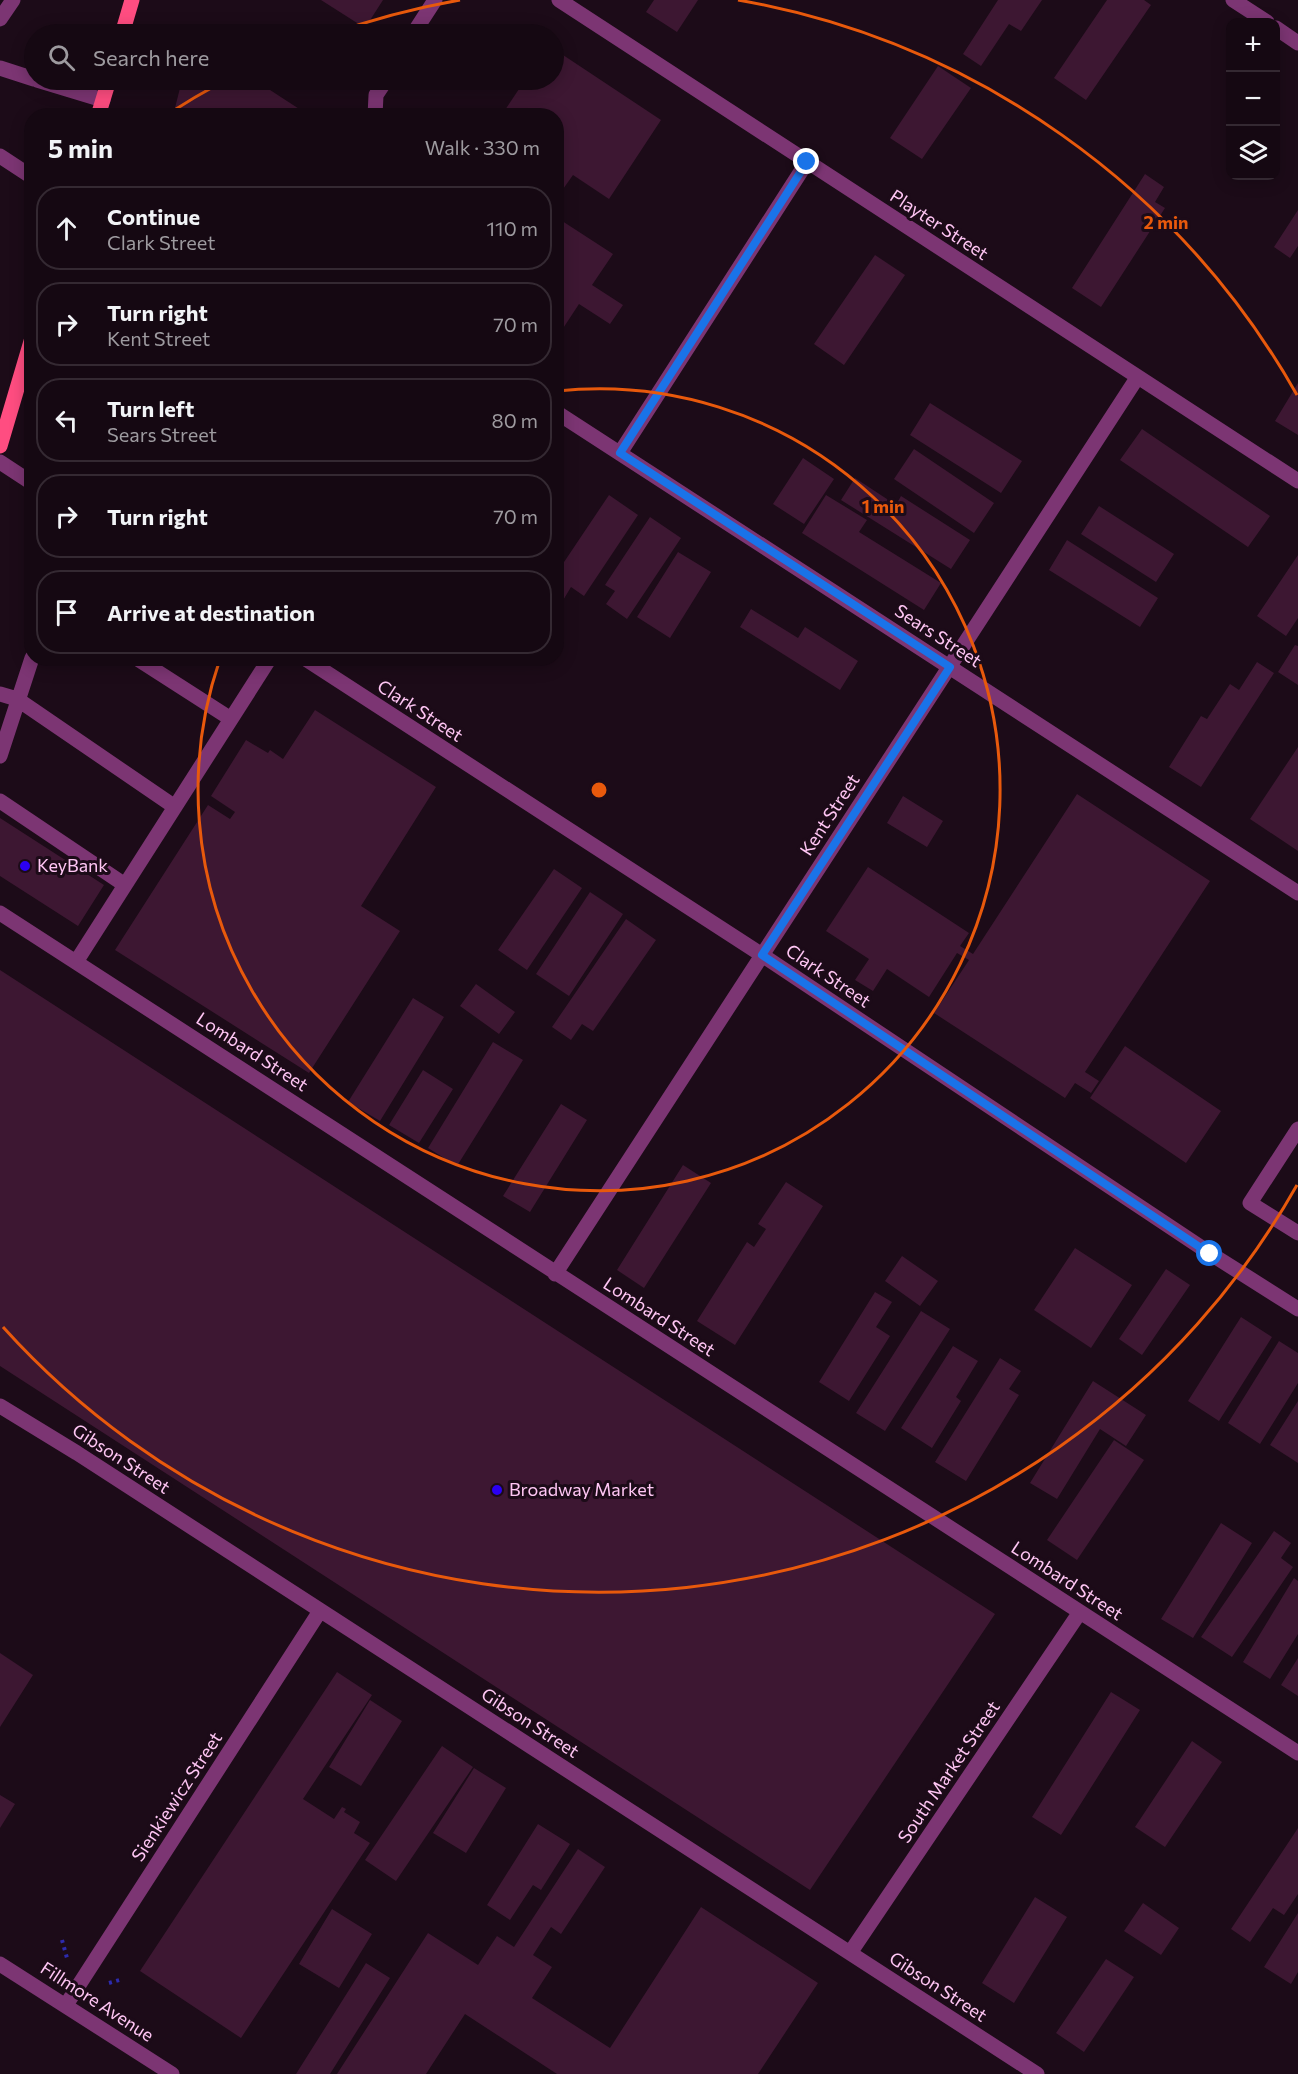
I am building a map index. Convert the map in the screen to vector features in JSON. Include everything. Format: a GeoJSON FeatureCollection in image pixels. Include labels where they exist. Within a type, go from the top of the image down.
{"type":"FeatureCollection","features":[{"type":"Feature","properties":{"kind":"main road"},"geometry":{"type":"LineString","coordinates":[[125,24],[132,0]]}},
{"type":"Feature","properties":{"kind":"main road"},"geometry":{"type":"LineString","coordinates":[[100,108],[106,90]]}},
{"type":"Feature","properties":{"kind":"main road"},"geometry":{"type":"LineString","coordinates":[[0,446],[24,365]]}},
{"type":"Feature","properties":{"kind":"street"},"geometry":{"type":"LineString","coordinates":[[0,19],[13,0]]}},
{"type":"Feature","properties":{"kind":"street"},"geometry":{"type":"LineString","coordinates":[[419,24],[435,0]]}},
{"type":"Feature","properties":{"kind":"street","name":"Playter Street"},"geometry":{"type":"LineString","coordinates":[[559,0],[1298,481]]}},
{"type":"Feature","properties":{"kind":"street"},"geometry":{"type":"LineString","coordinates":[[1241,2],[1262,18]]}},
{"type":"Feature","properties":{"kind":"street"},"geometry":{"type":"LineString","coordinates":[[1280,31],[1298,43]]}},
{"type":"Feature","properties":{"kind":"street"},"geometry":{"type":"LineString","coordinates":[[0,68],[24,75]]}},
{"type":"Feature","properties":{"kind":"street"},"geometry":{"type":"LineString","coordinates":[[71,90],[103,100]]}},
{"type":"Feature","properties":{"kind":"street"},"geometry":{"type":"LineString","coordinates":[[375,108],[376,95],[379,90]]}},
{"type":"Feature","properties":{"kind":"street"},"geometry":{"type":"LineString","coordinates":[[0,156],[24,172]]}},
{"type":"Feature","properties":{"kind":"street"},"geometry":{"type":"LineString","coordinates":[[620,453],[807,162]]}},
{"type":"Feature","properties":{"kind":"street","name":"Kent Street"},"geometry":{"type":"LineString","coordinates":[[555,1274],[1137,378]]}},
{"type":"Feature","properties":{"kind":"street","name":"Sears Street"},"geometry":{"type":"LineString","coordinates":[[564,417],[1298,893]]}},
{"type":"Feature","properties":{"kind":"street"},"geometry":{"type":"LineString","coordinates":[[0,462],[24,478]]}},
{"type":"Feature","properties":{"kind":"street"},"geometry":{"type":"LineString","coordinates":[[0,756],[29,666]]}},
{"type":"Feature","properties":{"kind":"street"},"geometry":{"type":"LineString","coordinates":[[148,666],[231,719]]}},
{"type":"Feature","properties":{"kind":"street"},"geometry":{"type":"LineString","coordinates":[[76,962],[265,666]]}},
{"type":"Feature","properties":{"kind":"street","name":"Clark Street"},"geometry":{"type":"LineString","coordinates":[[316,666],[762,955],[1210,1254],[1298,1309]]}},
{"type":"Feature","properties":{"kind":"street"},"geometry":{"type":"LineString","coordinates":[[0,694],[17,699],[175,807]]}},
{"type":"Feature","properties":{"kind":"street"},"geometry":{"type":"LineString","coordinates":[[0,801],[125,885]]}},
{"type":"Feature","properties":{"kind":"street","name":"Lombard Street"},"geometry":{"type":"LineString","coordinates":[[0,913],[1298,1753]]}},
{"type":"Feature","properties":{"kind":"street"},"geometry":{"type":"LineString","coordinates":[[1298,1129],[1250,1203],[1298,1233]]}},
{"type":"Feature","properties":{"kind":"street","name":"Gibson Street"},"geometry":{"type":"LineString","coordinates":[[0,1406],[77,1453],[1037,2074]]}},
{"type":"Feature","properties":{"kind":"street","name":"Sienkiewicz Street"},"geometry":{"type":"LineString","coordinates":[[66,2005],[320,1611]]}},
{"type":"Feature","properties":{"kind":"street","name":"South Market Street"},"geometry":{"type":"LineString","coordinates":[[850,1953],[1080,1612]]}},
{"type":"Feature","properties":{"kind":"street","name":"Fillmore Avenue"},"geometry":{"type":"LineString","coordinates":[[0,1964],[172,2074]]}},
{"type":"Feature","properties":{"kind":"path"},"geometry":{"type":"LineString","coordinates":[[62,1940],[67,1959]]}},
{"type":"Feature","properties":{"kind":"path"},"geometry":{"type":"LineString","coordinates":[[107,1983],[123,1979]]}},
{"type":"Feature","properties":{"kind":"building"},"geometry":{"type":"Polygon","coordinates":[[[321,0],[383,0],[368,24],[359,24],[321,0]]]}},
{"type":"Feature","properties":{"kind":"building"},"geometry":{"type":"Polygon","coordinates":[[[654,0],[698,0],[677,32],[646,12],[654,0]]]}},
{"type":"Feature","properties":{"kind":"building"},"geometry":{"type":"Polygon","coordinates":[[[998,0],[1042,0],[1021,31],[1009,24],[981,66],[963,54],[998,0]]]}},
{"type":"Feature","properties":{"kind":"building"},"geometry":{"type":"Polygon","coordinates":[[[1107,0],[1144,0],[1151,5],[1086,100],[1054,78],[1107,0]]]}},
{"type":"Feature","properties":{"kind":"building"},"geometry":{"type":"Polygon","coordinates":[[[564,56],[661,120],[609,199],[573,175],[564,188],[564,108],[506,108],[518,90],[564,90],[564,56]]]}},
{"type":"Feature","properties":{"kind":"building"},"geometry":{"type":"Polygon","coordinates":[[[938,66],[971,88],[922,159],[890,138],[938,66]]]}},
{"type":"Feature","properties":{"kind":"building"},"geometry":{"type":"Polygon","coordinates":[[[180,90],[270,90],[298,108],[175,108],[180,90]]]}},
{"type":"Feature","properties":{"kind":"building"},"geometry":{"type":"Polygon","coordinates":[[[1145,174],[1164,187],[1155,202],[1165,208],[1101,307],[1072,288],[1145,174]]]}},
{"type":"Feature","properties":{"kind":"building"},"geometry":{"type":"Polygon","coordinates":[[[1298,210],[1298,246],[1290,258],[1274,247],[1298,210]]]}},
{"type":"Feature","properties":{"kind":"building"},"geometry":{"type":"Polygon","coordinates":[[[564,222],[613,254],[592,285],[623,305],[610,324],[579,304],[564,327],[564,222]]]}},
{"type":"Feature","properties":{"kind":"building"},"geometry":{"type":"Polygon","coordinates":[[[875,255],[905,275],[844,365],[814,344],[875,255]]]}},
{"type":"Feature","properties":{"kind":"building"},"geometry":{"type":"Polygon","coordinates":[[[1298,383],[1298,435],[1275,421],[1298,383]]]}},
{"type":"Feature","properties":{"kind":"building"},"geometry":{"type":"Polygon","coordinates":[[[930,403],[1022,461],[1001,493],[910,435],[930,403]]]}},
{"type":"Feature","properties":{"kind":"building"},"geometry":{"type":"Polygon","coordinates":[[[1142,429],[1270,516],[1248,547],[1120,460],[1142,429]]]}},
{"type":"Feature","properties":{"kind":"building"},"geometry":{"type":"Polygon","coordinates":[[[914,449],[994,503],[974,533],[894,479],[914,449]]]}},
{"type":"Feature","properties":{"kind":"building"},"geometry":{"type":"Polygon","coordinates":[[[803,458],[834,479],[804,524],[773,504],[803,458]]]}},
{"type":"Feature","properties":{"kind":"building"},"geometry":{"type":"Polygon","coordinates":[[[855,478],[896,505],[901,496],[970,540],[951,569],[841,500],[855,478]]]}},
{"type":"Feature","properties":{"kind":"building"},"geometry":{"type":"Polygon","coordinates":[[[609,495],[638,515],[584,596],[571,587],[564,599],[564,562],[609,495]]]}},
{"type":"Feature","properties":{"kind":"building"},"geometry":{"type":"Polygon","coordinates":[[[826,495],[867,520],[859,532],[941,583],[924,610],[802,533],[826,495]]]}},
{"type":"Feature","properties":{"kind":"building"},"geometry":{"type":"Polygon","coordinates":[[[1099,506],[1174,554],[1156,582],[1081,534],[1099,506]]]}},
{"type":"Feature","properties":{"kind":"building"},"geometry":{"type":"Polygon","coordinates":[[[650,517],[681,538],[627,619],[606,604],[615,591],[605,585],[650,517]]]}},
{"type":"Feature","properties":{"kind":"building"},"geometry":{"type":"Polygon","coordinates":[[[1067,540],[1158,598],[1140,627],[1049,570],[1067,540]]]}},
{"type":"Feature","properties":{"kind":"building"},"geometry":{"type":"Polygon","coordinates":[[[678,552],[711,572],[670,638],[637,617],[678,552]]]}},
{"type":"Feature","properties":{"kind":"building"},"geometry":{"type":"Polygon","coordinates":[[[1298,555],[1298,618],[1286,636],[1257,616],[1298,555]]]}},
{"type":"Feature","properties":{"kind":"building"},"geometry":{"type":"Polygon","coordinates":[[[751,609],[798,638],[805,627],[858,661],[840,690],[740,627],[751,609]]]}},
{"type":"Feature","properties":{"kind":"building"},"geometry":{"type":"Polygon","coordinates":[[[1295,645],[1298,646],[1298,685],[1278,672],[1295,645]]]}},
{"type":"Feature","properties":{"kind":"building"},"geometry":{"type":"Polygon","coordinates":[[[1257,662],[1274,673],[1201,787],[1169,767],[1201,716],[1207,719],[1230,684],[1239,690],[1257,662]]]}},
{"type":"Feature","properties":{"kind":"building"},"geometry":{"type":"Polygon","coordinates":[[[315,710],[436,787],[361,906],[400,931],[309,1073],[115,950],[208,805],[230,819],[235,812],[211,796],[246,740],[268,753],[270,750],[283,759],[315,710]]]}},
{"type":"Feature","properties":{"kind":"building"},"geometry":{"type":"Polygon","coordinates":[[[1298,747],[1298,851],[1250,819],[1298,747]]]}},
{"type":"Feature","properties":{"kind":"building"},"geometry":{"type":"Polygon","coordinates":[[[1077,794],[1210,881],[1085,1072],[1099,1081],[1091,1093],[1075,1083],[1065,1098],[934,1013],[969,960],[957,953],[929,997],[887,969],[873,991],[855,980],[869,959],[826,931],[868,867],[969,933],[960,946],[973,954],[1077,794]]]}},
{"type":"Feature","properties":{"kind":"building"},"geometry":{"type":"Polygon","coordinates":[[[903,796],[943,821],[927,847],[887,823],[903,796]]]}},
{"type":"Feature","properties":{"kind":"building"},"geometry":{"type":"Polygon","coordinates":[[[0,818],[104,885],[78,926],[0,876],[0,818]]]}},
{"type":"Feature","properties":{"kind":"building"},"geometry":{"type":"Polygon","coordinates":[[[554,869],[582,888],[527,970],[498,950],[554,869]]]}},
{"type":"Feature","properties":{"kind":"building"},"geometry":{"type":"Polygon","coordinates":[[[590,892],[623,914],[569,996],[536,974],[590,892]]]}},
{"type":"Feature","properties":{"kind":"building"},"geometry":{"type":"Polygon","coordinates":[[[626,919],[656,940],[593,1031],[582,1024],[571,1040],[552,1027],[626,919]]]}},
{"type":"Feature","properties":{"kind":"building","name":"Broadway Market"},"geometry":{"type":"Polygon","coordinates":[[[0,970],[995,1614],[810,1890],[0,1366],[0,970]]]}},
{"type":"Feature","properties":{"kind":"building"},"geometry":{"type":"Polygon","coordinates":[[[476,984],[515,1012],[499,1034],[460,1006],[476,984]]]}},
{"type":"Feature","properties":{"kind":"building"},"geometry":{"type":"Polygon","coordinates":[[[413,998],[444,1017],[380,1121],[348,1102],[413,998]]]}},
{"type":"Feature","properties":{"kind":"building"},"geometry":{"type":"Polygon","coordinates":[[[493,1042],[523,1060],[457,1166],[428,1148],[493,1042]]]}},
{"type":"Feature","properties":{"kind":"building"},"geometry":{"type":"Polygon","coordinates":[[[1125,1046],[1221,1111],[1186,1163],[1090,1098],[1125,1046]]]}},
{"type":"Feature","properties":{"kind":"building"},"geometry":{"type":"Polygon","coordinates":[[[423,1070],[453,1089],[419,1143],[389,1125],[423,1070]]]}},
{"type":"Feature","properties":{"kind":"building"},"geometry":{"type":"Polygon","coordinates":[[[561,1104],[587,1120],[530,1212],[503,1196],[561,1104]]]}},
{"type":"Feature","properties":{"kind":"building"},"geometry":{"type":"Polygon","coordinates":[[[683,1165],[711,1183],[644,1288],[617,1270],[683,1165]]]}},
{"type":"Feature","properties":{"kind":"building"},"geometry":{"type":"Polygon","coordinates":[[[786,1182],[823,1206],[735,1345],[697,1321],[747,1242],[754,1247],[766,1229],[758,1224],[786,1182]]]}},
{"type":"Feature","properties":{"kind":"building"},"geometry":{"type":"Polygon","coordinates":[[[1075,1248],[1132,1285],[1091,1348],[1034,1310],[1075,1248]]]}},
{"type":"Feature","properties":{"kind":"building"},"geometry":{"type":"Polygon","coordinates":[[[902,1256],[938,1281],[920,1306],[885,1281],[902,1256]]]}},
{"type":"Feature","properties":{"kind":"building"},"geometry":{"type":"Polygon","coordinates":[[[1166,1269],[1190,1285],[1142,1355],[1119,1339],[1166,1269]]]}},
{"type":"Feature","properties":{"kind":"building"},"geometry":{"type":"Polygon","coordinates":[[[875,1292],[892,1302],[876,1327],[890,1336],[849,1401],[819,1382],[875,1292]]]}},
{"type":"Feature","properties":{"kind":"building"},"geometry":{"type":"Polygon","coordinates":[[[921,1311],[950,1329],[885,1431],[856,1413],[921,1311]]]}},
{"type":"Feature","properties":{"kind":"building"},"geometry":{"type":"Polygon","coordinates":[[[1241,1317],[1272,1337],[1219,1421],[1188,1401],[1241,1317]]]}},
{"type":"Feature","properties":{"kind":"building"},"geometry":{"type":"Polygon","coordinates":[[[1279,1341],[1298,1353],[1298,1383],[1260,1444],[1228,1423],[1279,1341]]]}},
{"type":"Feature","properties":{"kind":"building"},"geometry":{"type":"Polygon","coordinates":[[[953,1346],[978,1361],[956,1397],[961,1401],[932,1448],[901,1428],[953,1346]]]}},
{"type":"Feature","properties":{"kind":"building"},"geometry":{"type":"Polygon","coordinates":[[[1000,1358],[1021,1371],[1009,1389],[1019,1395],[966,1481],[935,1462],[1000,1358]]]}},
{"type":"Feature","properties":{"kind":"building"},"geometry":{"type":"Polygon","coordinates":[[[1093,1381],[1146,1415],[1126,1446],[1100,1429],[1057,1499],[1030,1483],[1093,1381]]]}},
{"type":"Feature","properties":{"kind":"building"},"geometry":{"type":"Polygon","coordinates":[[[1298,1401],[1298,1463],[1270,1445],[1298,1401]]]}},
{"type":"Feature","properties":{"kind":"building"},"geometry":{"type":"Polygon","coordinates":[[[1114,1440],[1144,1460],[1077,1560],[1047,1540],[1114,1440]]]}},
{"type":"Feature","properties":{"kind":"building"},"geometry":{"type":"Polygon","coordinates":[[[1221,1523],[1252,1543],[1193,1638],[1161,1619],[1221,1523]]]}},
{"type":"Feature","properties":{"kind":"building"},"geometry":{"type":"Polygon","coordinates":[[[1274,1531],[1291,1543],[1281,1558],[1293,1567],[1232,1657],[1201,1637],[1274,1531]]]}},
{"type":"Feature","properties":{"kind":"building"},"geometry":{"type":"Polygon","coordinates":[[[1294,1578],[1298,1581],[1298,1634],[1270,1679],[1243,1662],[1294,1578]]]}},
{"type":"Feature","properties":{"kind":"building"},"geometry":{"type":"Polygon","coordinates":[[[0,1653],[33,1675],[0,1727],[0,1653]]]}},
{"type":"Feature","properties":{"kind":"building"},"geometry":{"type":"Polygon","coordinates":[[[1298,1658],[1298,1696],[1281,1685],[1298,1658]]]}},
{"type":"Feature","properties":{"kind":"building"},"geometry":{"type":"Polygon","coordinates":[[[337,1672],[372,1695],[303,1799],[334,1819],[342,1807],[346,1809],[344,1812],[360,1822],[354,1833],[370,1843],[241,2038],[140,1971],[337,1672]]]}},
{"type":"Feature","properties":{"kind":"building"},"geometry":{"type":"Polygon","coordinates":[[[1111,1692],[1140,1710],[1061,1835],[1032,1817],[1111,1692]]]}},
{"type":"Feature","properties":{"kind":"building"},"geometry":{"type":"Polygon","coordinates":[[[370,1700],[402,1721],[361,1786],[329,1767],[370,1700]]]}},
{"type":"Feature","properties":{"kind":"building"},"geometry":{"type":"Polygon","coordinates":[[[1192,1741],[1222,1762],[1165,1847],[1135,1827],[1192,1741]]]}},
{"type":"Feature","properties":{"kind":"building"},"geometry":{"type":"Polygon","coordinates":[[[442,1746],[473,1767],[396,1881],[365,1860],[442,1746]]]}},
{"type":"Feature","properties":{"kind":"building"},"geometry":{"type":"Polygon","coordinates":[[[474,1768],[506,1788],[466,1853],[433,1833],[474,1768]]]}},
{"type":"Feature","properties":{"kind":"building"},"geometry":{"type":"Polygon","coordinates":[[[0,1795],[15,1804],[0,1828],[0,1795]]]}},
{"type":"Feature","properties":{"kind":"building"},"geometry":{"type":"Polygon","coordinates":[[[538,1824],[570,1844],[541,1890],[533,1885],[510,1920],[487,1905],[538,1824]]]}},
{"type":"Feature","properties":{"kind":"building"},"geometry":{"type":"Polygon","coordinates":[[[1298,1828],[1298,1894],[1284,1915],[1273,1908],[1250,1942],[1231,1929],[1298,1828]]]}},
{"type":"Feature","properties":{"kind":"building"},"geometry":{"type":"Polygon","coordinates":[[[578,1849],[605,1867],[561,1934],[551,1927],[533,1955],[552,1967],[532,1998],[610,2048],[701,1907],[818,1983],[758,2074],[557,2074],[465,2014],[426,2074],[337,2074],[428,1933],[478,1965],[497,1936],[514,1947],[578,1849]]]}},
{"type":"Feature","properties":{"kind":"building"},"geometry":{"type":"Polygon","coordinates":[[[1035,1897],[1067,1917],[1014,2003],[982,1983],[1035,1897]]]}},
{"type":"Feature","properties":{"kind":"building"},"geometry":{"type":"Polygon","coordinates":[[[1143,1903],[1179,1928],[1161,1955],[1124,1931],[1143,1903]]]}},
{"type":"Feature","properties":{"kind":"building"},"geometry":{"type":"Polygon","coordinates":[[[332,1909],[372,1934],[339,1988],[299,1964],[332,1909]]]}},
{"type":"Feature","properties":{"kind":"building"},"geometry":{"type":"Polygon","coordinates":[[[1298,1913],[1298,1972],[1291,1984],[1264,1967],[1298,1913]]]}},
{"type":"Feature","properties":{"kind":"building"},"geometry":{"type":"Polygon","coordinates":[[[1106,1959],[1134,1977],[1084,2052],[1056,2033],[1106,1959]]]}},
{"type":"Feature","properties":{"kind":"building"},"geometry":{"type":"Polygon","coordinates":[[[366,1963],[390,1978],[330,2074],[296,2074],[366,1963]]]}},
{"type":"Feature","properties":{"kind":"place","name":"KeyBank"},"geometry":{"type":"Point","coordinates":[25,866]}},
{"type":"Feature","properties":{"kind":"place","name":"Broadway Market"},"geometry":{"type":"Point","coordinates":[497,1490]}},
{"type":"Feature","properties":{"kind":"route"},"geometry":{"type":"LineString","coordinates":[[807,162],[620,453],[950,667],[762,955],[1210,1254]]}}]}
